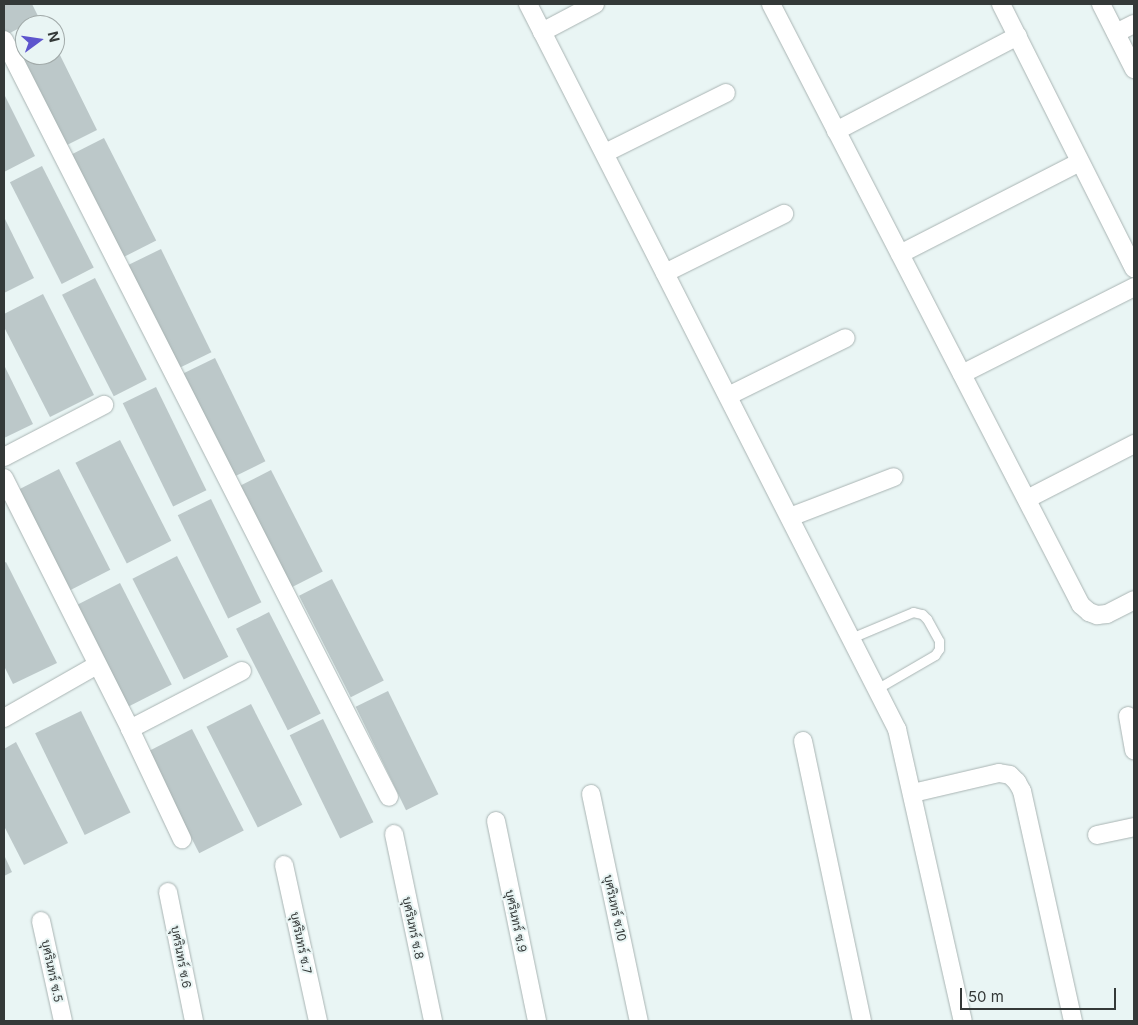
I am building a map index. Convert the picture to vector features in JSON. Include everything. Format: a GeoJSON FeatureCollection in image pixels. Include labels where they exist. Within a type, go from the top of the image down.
{"type":"FeatureCollection","features":[{"type":"Feature","properties":{"kind":"street"},"geometry":{"type":"LineString","coordinates":[[528,4],[878,688],[897,729],[963,1021]]}},
{"type":"Feature","properties":{"kind":"street"},"geometry":{"type":"LineString","coordinates":[[542,32],[595,4]]}},
{"type":"Feature","properties":{"kind":"street"},"geometry":{"type":"LineString","coordinates":[[1001,4],[1134,268]]}},
{"type":"Feature","properties":{"kind":"street"},"geometry":{"type":"LineString","coordinates":[[1101,4],[1134,69]]}},
{"type":"Feature","properties":{"kind":"street"},"geometry":{"type":"LineString","coordinates":[[775,5],[836,131],[1081,605],[1088,612],[1097,615],[1107,614],[1134,600]]}},
{"type":"Feature","properties":{"kind":"street"},"geometry":{"type":"LineString","coordinates":[[1116,33],[1134,24]]}},
{"type":"Feature","properties":{"kind":"street"},"geometry":{"type":"LineString","coordinates":[[836,131],[1018,36]]}},
{"type":"Feature","properties":{"kind":"street"},"geometry":{"type":"LineString","coordinates":[[4,40],[389,797]]}},
{"type":"Feature","properties":{"kind":"street"},"geometry":{"type":"LineString","coordinates":[[605,153],[726,93]]}},
{"type":"Feature","properties":{"kind":"street"},"geometry":{"type":"LineString","coordinates":[[900,254],[1080,162]]}},
{"type":"Feature","properties":{"kind":"street"},"geometry":{"type":"LineString","coordinates":[[665,273],[784,214]]}},
{"type":"Feature","properties":{"kind":"street"},"geometry":{"type":"LineString","coordinates":[[962,374],[1134,287]]}},
{"type":"Feature","properties":{"kind":"street"},"geometry":{"type":"LineString","coordinates":[[728,396],[846,338]]}},
{"type":"Feature","properties":{"kind":"street"},"geometry":{"type":"LineString","coordinates":[[4,457],[104,405]]}},
{"type":"Feature","properties":{"kind":"street"},"geometry":{"type":"LineString","coordinates":[[1027,499],[1134,444]]}},
{"type":"Feature","properties":{"kind":"street"},"geometry":{"type":"LineString","coordinates":[[790,517],[894,477]]}},
{"type":"Feature","properties":{"kind":"street"},"geometry":{"type":"LineString","coordinates":[[4,478],[130,729],[182,839]]}},
{"type":"Feature","properties":{"kind":"street"},"geometry":{"type":"LineString","coordinates":[[4,718],[97,665]]}},
{"type":"Feature","properties":{"kind":"street"},"geometry":{"type":"LineString","coordinates":[[130,729],[242,671]]}},
{"type":"Feature","properties":{"kind":"street"},"geometry":{"type":"LineString","coordinates":[[1128,716],[1134,750]]}},
{"type":"Feature","properties":{"kind":"street"},"geometry":{"type":"LineString","coordinates":[[803,741],[862,1021]]}},
{"type":"Feature","properties":{"kind":"street"},"geometry":{"type":"LineString","coordinates":[[913,793],[999,773],[1010,775],[1017,782],[1022,791],[1073,1021]]}},
{"type":"Feature","properties":{"kind":"street","name":"บุศรินทร์ ซ.10"},"geometry":{"type":"LineString","coordinates":[[591,794],[639,1021]]}},
{"type":"Feature","properties":{"kind":"street","name":"บุศรินทร์ ซ.9"},"geometry":{"type":"LineString","coordinates":[[496,821],[537,1021]]}},
{"type":"Feature","properties":{"kind":"street"},"geometry":{"type":"LineString","coordinates":[[1097,835],[1134,827]]}},
{"type":"Feature","properties":{"kind":"street","name":"บุศรินทร์ ซ.8"},"geometry":{"type":"LineString","coordinates":[[394,834],[433,1021]]}},
{"type":"Feature","properties":{"kind":"street","name":"บุศรินทร์ ซ.7"},"geometry":{"type":"LineString","coordinates":[[284,866],[318,1021]]}},
{"type":"Feature","properties":{"kind":"street","name":"บุศรินทร์ ซ.6"},"geometry":{"type":"LineString","coordinates":[[168,892],[194,1021]]}},
{"type":"Feature","properties":{"kind":"street","name":"บุศรินทร์ ซ.5"},"geometry":{"type":"LineString","coordinates":[[41,920],[63,1021]]}},
{"type":"Feature","properties":{"kind":"lane"},"geometry":{"type":"LineString","coordinates":[[851,638],[913,612],[922,614],[928,620],[939,641],[939,649],[935,655],[878,688]]}},
{"type":"Feature","properties":{"kind":"building"},"geometry":{"type":"Polygon","coordinates":[[[4,4],[32,4],[38,15],[15,15],[15,30],[6,35],[4,31],[4,4]]]}},
{"type":"Feature","properties":{"kind":"building"},"geometry":{"type":"Polygon","coordinates":[[[23,65],[65,65],[97,130],[63,147],[23,65]]]}},
{"type":"Feature","properties":{"kind":"building"},"geometry":{"type":"Polygon","coordinates":[[[4,94],[35,156],[4,172],[4,94]]]}},
{"type":"Feature","properties":{"kind":"building"},"geometry":{"type":"Polygon","coordinates":[[[104,138],[156,240],[124,257],[72,154],[104,138]]]}},
{"type":"Feature","properties":{"kind":"building"},"geometry":{"type":"Polygon","coordinates":[[[42,166],[94,268],[62,284],[10,182],[42,166]]]}},
{"type":"Feature","properties":{"kind":"building"},"geometry":{"type":"Polygon","coordinates":[[[4,217],[34,278],[4,293],[4,217]]]}},
{"type":"Feature","properties":{"kind":"building"},"geometry":{"type":"Polygon","coordinates":[[[161,249],[211,352],[178,369],[128,265],[161,249]]]}},
{"type":"Feature","properties":{"kind":"building"},"geometry":{"type":"Polygon","coordinates":[[[95,278],[147,380],[114,396],[62,295],[95,278]]]}},
{"type":"Feature","properties":{"kind":"building"},"geometry":{"type":"Polygon","coordinates":[[[43,294],[94,395],[50,417],[4,327],[4,314],[43,294]]]}},
{"type":"Feature","properties":{"kind":"building"},"geometry":{"type":"Polygon","coordinates":[[[215,358],[265,461],[233,477],[183,374],[215,358]]]}},
{"type":"Feature","properties":{"kind":"building"},"geometry":{"type":"Polygon","coordinates":[[[4,365],[33,424],[4,438],[4,365]]]}},
{"type":"Feature","properties":{"kind":"building"},"geometry":{"type":"Polygon","coordinates":[[[156,387],[206,490],[173,507],[123,403],[156,387]]]}},
{"type":"Feature","properties":{"kind":"building"},"geometry":{"type":"Polygon","coordinates":[[[120,440],[171,541],[127,563],[75,463],[120,440]]]}},
{"type":"Feature","properties":{"kind":"building"},"geometry":{"type":"Polygon","coordinates":[[[59,469],[110,570],[67,592],[15,491],[59,469]]]}},
{"type":"Feature","properties":{"kind":"building"},"geometry":{"type":"Polygon","coordinates":[[[271,470],[323,572],[290,588],[238,487],[271,470]]]}},
{"type":"Feature","properties":{"kind":"building"},"geometry":{"type":"Polygon","coordinates":[[[211,499],[261,602],[228,619],[178,515],[211,499]]]}},
{"type":"Feature","properties":{"kind":"building"},"geometry":{"type":"Polygon","coordinates":[[[177,556],[228,657],[184,679],[132,579],[177,556]]]}},
{"type":"Feature","properties":{"kind":"building"},"geometry":{"type":"Polygon","coordinates":[[[6,562],[57,663],[13,684],[4,666],[4,563],[6,562]]]}},
{"type":"Feature","properties":{"kind":"building"},"geometry":{"type":"Polygon","coordinates":[[[332,579],[384,681],[351,697],[299,596],[332,579]]]}},
{"type":"Feature","properties":{"kind":"building"},"geometry":{"type":"Polygon","coordinates":[[[120,583],[172,685],[128,707],[76,605],[120,583]]]}},
{"type":"Feature","properties":{"kind":"building"},"geometry":{"type":"Polygon","coordinates":[[[269,612],[321,714],[288,730],[236,629],[269,612]]]}},
{"type":"Feature","properties":{"kind":"building"},"geometry":{"type":"Polygon","coordinates":[[[388,691],[438,794],[406,810],[356,707],[388,691]]]}},
{"type":"Feature","properties":{"kind":"building"},"geometry":{"type":"Polygon","coordinates":[[[251,704],[302,805],[258,827],[206,727],[251,704]]]}},
{"type":"Feature","properties":{"kind":"building"},"geometry":{"type":"Polygon","coordinates":[[[81,711],[131,813],[85,835],[35,733],[81,711]]]}},
{"type":"Feature","properties":{"kind":"building"},"geometry":{"type":"Polygon","coordinates":[[[323,719],[373,822],[340,839],[290,735],[323,719]]]}},
{"type":"Feature","properties":{"kind":"building"},"geometry":{"type":"Polygon","coordinates":[[[192,729],[244,831],[199,853],[147,752],[192,729]]]}},
{"type":"Feature","properties":{"kind":"building"},"geometry":{"type":"Polygon","coordinates":[[[16,742],[68,843],[24,865],[4,826],[4,749],[16,742]]]}},
{"type":"Feature","properties":{"kind":"building"},"geometry":{"type":"Polygon","coordinates":[[[4,855],[12,872],[4,876],[4,855]]]}}]}
